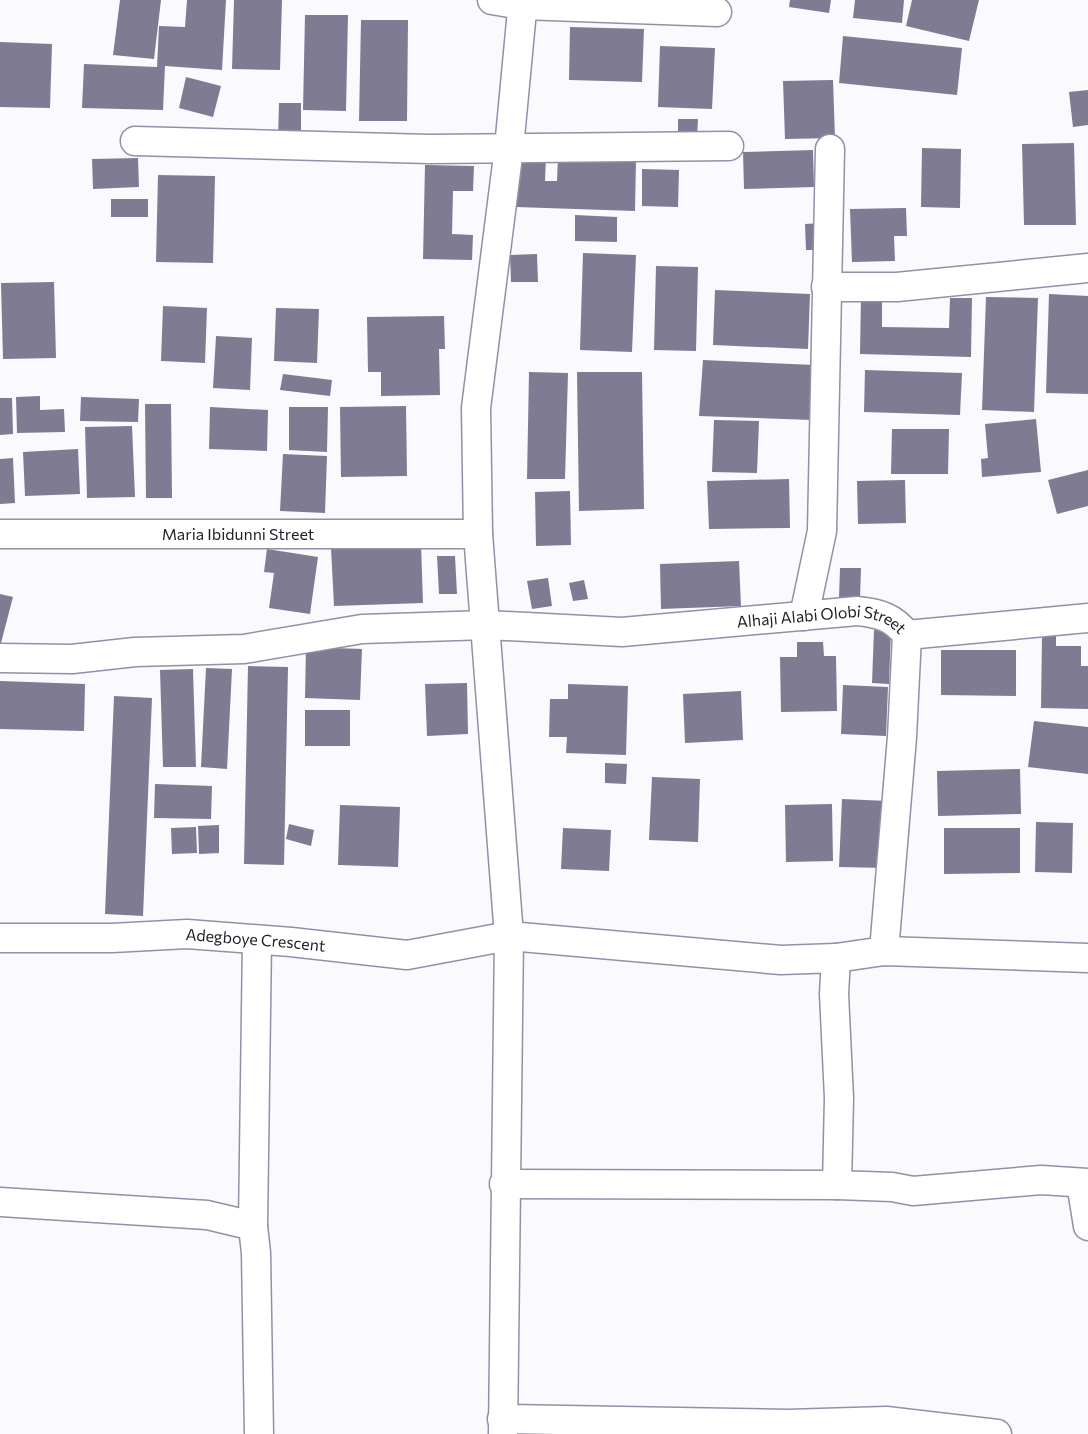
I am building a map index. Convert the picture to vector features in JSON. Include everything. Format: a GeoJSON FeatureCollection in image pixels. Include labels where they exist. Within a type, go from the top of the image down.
{"type":"FeatureCollection","features":[{"type":"Feature","properties":{"kind":"street"},"geometry":{"type":"LineString","coordinates":[[492,0],[717,12]]}},
{"type":"Feature","properties":{"kind":"street"},"geometry":{"type":"LineString","coordinates":[[523,2],[509,148],[476,408],[478,534],[487,625],[509,936],[502,1426],[788,1429],[886,1421],[998,1434]]}},
{"type":"Feature","properties":{"kind":"street"},"geometry":{"type":"LineString","coordinates":[[135,141],[429,149],[729,146]]}},
{"type":"Feature","properties":{"kind":"street"},"geometry":{"type":"LineString","coordinates":[[804,616],[822,531],[830,149]]}},
{"type":"Feature","properties":{"kind":"street"},"geometry":{"type":"LineString","coordinates":[[826,287],[897,287],[1088,268]]}},
{"type":"Feature","properties":{"kind":"street","name":"Maria Ibidunni Street"},"geometry":{"type":"LineString","coordinates":[[0,534],[478,534]]}},
{"type":"Feature","properties":{"kind":"street","name":"Alhaji Alabi Olobi Street"},"geometry":{"type":"LineString","coordinates":[[0,658],[72,659],[135,652],[244,649],[362,629],[487,625],[622,632],[857,611],[881,614],[897,623],[907,635],[902,737],[884,951]]}},
{"type":"Feature","properties":{"kind":"street"},"geometry":{"type":"LineString","coordinates":[[907,635],[1088,618]]}},
{"type":"Feature","properties":{"kind":"street","name":"Adegboye Crescent"},"geometry":{"type":"LineString","coordinates":[[0,938],[112,938],[146,934],[187,934],[407,955],[509,936],[781,960],[836,958],[884,951],[1088,958]]}},
{"type":"Feature","properties":{"kind":"street"},"geometry":{"type":"LineString","coordinates":[[257,940],[253,1226],[256,1253],[259,1434]]}},
{"type":"Feature","properties":{"kind":"street"},"geometry":{"type":"LineString","coordinates":[[836,958],[834,994],[839,1098],[837,1185]]}},
{"type":"Feature","properties":{"kind":"street"},"geometry":{"type":"LineString","coordinates":[[504,1184],[837,1185],[892,1187],[913,1191],[1041,1180],[1084,1183],[1088,1226]]}},
{"type":"Feature","properties":{"kind":"street"},"geometry":{"type":"LineString","coordinates":[[0,1202],[207,1215],[253,1226]]}},
{"type":"Feature","properties":{"kind":"building"},"geometry":{"type":"Polygon","coordinates":[[[120,0],[161,0],[154,59],[113,55],[120,0]]]}},
{"type":"Feature","properties":{"kind":"building"},"geometry":{"type":"Polygon","coordinates":[[[187,0],[226,0],[222,70],[165,66],[163,110],[82,108],[84,64],[157,67],[159,26],[185,27],[187,0]]]}},
{"type":"Feature","properties":{"kind":"building"},"geometry":{"type":"Polygon","coordinates":[[[234,0],[282,0],[280,70],[232,69],[234,0]]]}},
{"type":"Feature","properties":{"kind":"building"},"geometry":{"type":"Polygon","coordinates":[[[790,0],[831,0],[829,13],[789,7],[790,0]]]}},
{"type":"Feature","properties":{"kind":"building"},"geometry":{"type":"Polygon","coordinates":[[[855,0],[904,0],[902,23],[853,18],[855,0]]]}},
{"type":"Feature","properties":{"kind":"building"},"geometry":{"type":"Polygon","coordinates":[[[912,0],[979,0],[969,41],[906,26],[912,0]]]}},
{"type":"Feature","properties":{"kind":"building"},"geometry":{"type":"Polygon","coordinates":[[[305,15],[348,15],[346,111],[303,110],[305,15]]]}},
{"type":"Feature","properties":{"kind":"building"},"geometry":{"type":"Polygon","coordinates":[[[361,20],[408,20],[407,121],[359,121],[361,20]]]}},
{"type":"Feature","properties":{"kind":"building"},"geometry":{"type":"Polygon","coordinates":[[[570,27],[644,29],[642,82],[569,80],[570,27]]]}},
{"type":"Feature","properties":{"kind":"building"},"geometry":{"type":"Polygon","coordinates":[[[843,36],[962,48],[957,95],[839,83],[843,36]]]}},
{"type":"Feature","properties":{"kind":"building"},"geometry":{"type":"Polygon","coordinates":[[[0,42],[52,44],[50,108],[0,107],[0,42]]]}},
{"type":"Feature","properties":{"kind":"building"},"geometry":{"type":"Polygon","coordinates":[[[660,46],[715,48],[712,109],[658,107],[660,46]]]}},
{"type":"Feature","properties":{"kind":"building"},"geometry":{"type":"Polygon","coordinates":[[[186,77],[221,86],[213,117],[179,108],[186,77]]]}},
{"type":"Feature","properties":{"kind":"building"},"geometry":{"type":"Polygon","coordinates":[[[833,80],[835,138],[785,139],[783,81],[833,80]]]}},
{"type":"Feature","properties":{"kind":"building"},"geometry":{"type":"Polygon","coordinates":[[[1088,90],[1088,125],[1073,127],[1069,92],[1088,90]]]}},
{"type":"Feature","properties":{"kind":"building"},"geometry":{"type":"Polygon","coordinates":[[[279,103],[301,103],[301,139],[278,139],[279,103]]]}},
{"type":"Feature","properties":{"kind":"building"},"geometry":{"type":"Polygon","coordinates":[[[678,119],[698,119],[697,139],[678,138],[678,119]]]}},
{"type":"Feature","properties":{"kind":"building"},"geometry":{"type":"Polygon","coordinates":[[[1074,143],[1076,225],[1024,225],[1022,144],[1074,143]]]}},
{"type":"Feature","properties":{"kind":"building"},"geometry":{"type":"Polygon","coordinates":[[[922,148],[961,149],[960,208],[921,207],[922,148]]]}},
{"type":"Feature","properties":{"kind":"building"},"geometry":{"type":"Polygon","coordinates":[[[813,150],[814,187],[744,189],[743,152],[813,150]]]}},
{"type":"Feature","properties":{"kind":"building"},"geometry":{"type":"Polygon","coordinates":[[[517,155],[546,156],[545,181],[557,181],[558,156],[636,159],[635,211],[516,207],[517,155]]]}},
{"type":"Feature","properties":{"kind":"building"},"geometry":{"type":"Polygon","coordinates":[[[138,158],[139,187],[93,189],[92,159],[138,158]]]}},
{"type":"Feature","properties":{"kind":"building"},"geometry":{"type":"Polygon","coordinates":[[[425,165],[474,166],[473,191],[453,191],[452,234],[473,235],[472,260],[423,259],[425,165]]]}},
{"type":"Feature","properties":{"kind":"building"},"geometry":{"type":"Polygon","coordinates":[[[642,169],[679,170],[678,207],[642,206],[642,169]]]}},
{"type":"Feature","properties":{"kind":"building"},"geometry":{"type":"Polygon","coordinates":[[[158,175],[215,176],[213,263],[156,262],[158,175]]]}},
{"type":"Feature","properties":{"kind":"building"},"geometry":{"type":"Polygon","coordinates":[[[111,199],[148,199],[148,217],[111,217],[111,199]]]}},
{"type":"Feature","properties":{"kind":"building"},"geometry":{"type":"Polygon","coordinates":[[[906,208],[907,236],[894,236],[895,261],[852,262],[850,209],[906,208]]]}},
{"type":"Feature","properties":{"kind":"building"},"geometry":{"type":"Polygon","coordinates":[[[575,215],[617,217],[617,242],[575,241],[575,215]]]}},
{"type":"Feature","properties":{"kind":"building"},"geometry":{"type":"Polygon","coordinates":[[[823,223],[824,250],[806,250],[805,224],[823,223]]]}},
{"type":"Feature","properties":{"kind":"building"},"geometry":{"type":"Polygon","coordinates":[[[583,253],[636,255],[632,352],[580,350],[583,253]]]}},
{"type":"Feature","properties":{"kind":"building"},"geometry":{"type":"Polygon","coordinates":[[[537,254],[538,282],[511,282],[510,255],[537,254]]]}},
{"type":"Feature","properties":{"kind":"building"},"geometry":{"type":"Polygon","coordinates":[[[656,266],[698,267],[696,351],[654,350],[656,266]]]}},
{"type":"Feature","properties":{"kind":"building"},"geometry":{"type":"Polygon","coordinates":[[[54,282],[56,358],[3,359],[1,283],[54,282]]]}},
{"type":"Feature","properties":{"kind":"building"},"geometry":{"type":"Polygon","coordinates":[[[715,290],[810,294],[808,349],[713,345],[715,290]]]}},
{"type":"Feature","properties":{"kind":"building"},"geometry":{"type":"Polygon","coordinates":[[[1049,294],[1088,296],[1088,394],[1046,393],[1049,294]]]}},
{"type":"Feature","properties":{"kind":"building"},"geometry":{"type":"Polygon","coordinates":[[[861,297],[882,298],[882,327],[949,328],[950,298],[972,298],[971,357],[860,354],[861,297]]]}},
{"type":"Feature","properties":{"kind":"building"},"geometry":{"type":"Polygon","coordinates":[[[986,297],[1038,298],[1034,412],[982,410],[986,297]]]}},
{"type":"Feature","properties":{"kind":"building"},"geometry":{"type":"Polygon","coordinates":[[[163,306],[207,308],[205,363],[161,361],[163,306]]]}},
{"type":"Feature","properties":{"kind":"building"},"geometry":{"type":"Polygon","coordinates":[[[276,308],[319,309],[317,363],[274,361],[276,308]]]}},
{"type":"Feature","properties":{"kind":"building"},"geometry":{"type":"Polygon","coordinates":[[[444,316],[445,349],[439,349],[440,395],[381,396],[381,372],[368,372],[367,317],[444,316]]]}},
{"type":"Feature","properties":{"kind":"building"},"geometry":{"type":"Polygon","coordinates":[[[216,336],[252,338],[250,390],[213,388],[216,336]]]}},
{"type":"Feature","properties":{"kind":"building"},"geometry":{"type":"Polygon","coordinates":[[[703,360],[815,365],[813,420],[699,416],[703,360]]]}},
{"type":"Feature","properties":{"kind":"building"},"geometry":{"type":"Polygon","coordinates":[[[865,370],[962,373],[960,415],[864,412],[865,370]]]}},
{"type":"Feature","properties":{"kind":"building"},"geometry":{"type":"Polygon","coordinates":[[[529,372],[568,373],[565,479],[527,479],[529,372]]]}},
{"type":"Feature","properties":{"kind":"building"},"geometry":{"type":"Polygon","coordinates":[[[577,372],[642,372],[644,509],[579,511],[577,372]]]}},
{"type":"Feature","properties":{"kind":"building"},"geometry":{"type":"Polygon","coordinates":[[[283,374],[332,380],[330,396],[280,390],[283,374]]]}},
{"type":"Feature","properties":{"kind":"building"},"geometry":{"type":"Polygon","coordinates":[[[40,396],[40,410],[64,409],[65,432],[17,433],[16,397],[40,396]]]}},
{"type":"Feature","properties":{"kind":"building"},"geometry":{"type":"Polygon","coordinates":[[[81,397],[139,399],[138,422],[80,421],[81,397]]]}},
{"type":"Feature","properties":{"kind":"building"},"geometry":{"type":"Polygon","coordinates":[[[0,398],[12,398],[13,434],[0,435],[0,398]]]}},
{"type":"Feature","properties":{"kind":"building"},"geometry":{"type":"Polygon","coordinates":[[[145,404],[171,404],[172,498],[146,498],[145,404]]]}},
{"type":"Feature","properties":{"kind":"building"},"geometry":{"type":"Polygon","coordinates":[[[406,406],[407,476],[341,477],[340,407],[406,406]]]}},
{"type":"Feature","properties":{"kind":"building"},"geometry":{"type":"Polygon","coordinates":[[[210,407],[268,410],[267,451],[209,449],[210,407]]]}},
{"type":"Feature","properties":{"kind":"building"},"geometry":{"type":"Polygon","coordinates":[[[289,407],[328,407],[327,452],[289,450],[289,407]]]}},
{"type":"Feature","properties":{"kind":"building"},"geometry":{"type":"Polygon","coordinates":[[[1036,419],[1041,472],[982,477],[981,459],[988,458],[985,424],[1036,419]]]}},
{"type":"Feature","properties":{"kind":"building"},"geometry":{"type":"Polygon","coordinates":[[[714,420],[759,421],[757,473],[712,472],[714,420]]]}},
{"type":"Feature","properties":{"kind":"building"},"geometry":{"type":"Polygon","coordinates":[[[132,426],[135,497],[87,498],[85,427],[132,426]]]}},
{"type":"Feature","properties":{"kind":"building"},"geometry":{"type":"Polygon","coordinates":[[[892,429],[949,429],[948,474],[891,474],[892,429]]]}},
{"type":"Feature","properties":{"kind":"building"},"geometry":{"type":"Polygon","coordinates":[[[78,449],[80,494],[25,496],[23,452],[78,449]]]}},
{"type":"Feature","properties":{"kind":"building"},"geometry":{"type":"Polygon","coordinates":[[[283,454],[327,456],[325,513],[280,511],[283,454]]]}},
{"type":"Feature","properties":{"kind":"building"},"geometry":{"type":"Polygon","coordinates":[[[13,458],[15,503],[0,504],[0,459],[13,458]]]}},
{"type":"Feature","properties":{"kind":"building"},"geometry":{"type":"Polygon","coordinates":[[[1088,470],[1088,506],[1057,514],[1048,480],[1088,470]]]}},
{"type":"Feature","properties":{"kind":"building"},"geometry":{"type":"Polygon","coordinates":[[[789,479],[790,528],[709,529],[707,481],[789,479]]]}},
{"type":"Feature","properties":{"kind":"building"},"geometry":{"type":"Polygon","coordinates":[[[905,480],[906,523],[858,524],[857,481],[905,480]]]}},
{"type":"Feature","properties":{"kind":"building"},"geometry":{"type":"Polygon","coordinates":[[[570,491],[571,545],[536,546],[535,492],[570,491]]]}},
{"type":"Feature","properties":{"kind":"building"},"geometry":{"type":"Polygon","coordinates":[[[421,544],[423,603],[334,606],[331,548],[421,544]]]}},
{"type":"Feature","properties":{"kind":"building"},"geometry":{"type":"Polygon","coordinates":[[[267,549],[318,557],[310,614],[269,608],[274,573],[264,572],[267,549]]]}},
{"type":"Feature","properties":{"kind":"building"},"geometry":{"type":"Polygon","coordinates":[[[437,556],[455,556],[457,594],[439,594],[437,556]]]}},
{"type":"Feature","properties":{"kind":"building"},"geometry":{"type":"Polygon","coordinates":[[[739,561],[741,606],[661,609],[660,564],[739,561]]]}},
{"type":"Feature","properties":{"kind":"building"},"geometry":{"type":"Polygon","coordinates":[[[840,568],[861,568],[860,599],[839,598],[840,568]]]}},
{"type":"Feature","properties":{"kind":"building"},"geometry":{"type":"Polygon","coordinates":[[[548,578],[552,606],[532,609],[527,581],[548,578]]]}},
{"type":"Feature","properties":{"kind":"building"},"geometry":{"type":"Polygon","coordinates":[[[584,580],[588,599],[573,601],[569,583],[584,580]]]}},
{"type":"Feature","properties":{"kind":"building"},"geometry":{"type":"Polygon","coordinates":[[[0,594],[13,597],[1,643],[0,643],[0,594]]]}},
{"type":"Feature","properties":{"kind":"building"},"geometry":{"type":"Polygon","coordinates":[[[874,630],[891,631],[889,684],[872,683],[874,630]]]}},
{"type":"Feature","properties":{"kind":"building"},"geometry":{"type":"Polygon","coordinates":[[[1042,636],[1056,636],[1056,646],[1081,646],[1081,666],[1088,666],[1088,709],[1041,708],[1042,636]]]}},
{"type":"Feature","properties":{"kind":"building"},"geometry":{"type":"Polygon","coordinates":[[[797,642],[823,642],[824,656],[836,656],[837,711],[781,712],[780,657],[797,657],[797,642]]]}},
{"type":"Feature","properties":{"kind":"building"},"geometry":{"type":"Polygon","coordinates":[[[306,647],[362,649],[360,700],[305,698],[306,647]]]}},
{"type":"Feature","properties":{"kind":"building"},"geometry":{"type":"Polygon","coordinates":[[[941,650],[1016,650],[1016,696],[941,695],[941,650]]]}},
{"type":"Feature","properties":{"kind":"building"},"geometry":{"type":"Polygon","coordinates":[[[248,666],[288,667],[284,865],[244,864],[248,666]]]}},
{"type":"Feature","properties":{"kind":"building"},"geometry":{"type":"Polygon","coordinates":[[[206,668],[232,669],[227,769],[201,767],[206,668]]]}},
{"type":"Feature","properties":{"kind":"building"},"geometry":{"type":"Polygon","coordinates":[[[193,669],[196,767],[163,767],[160,670],[193,669]]]}},
{"type":"Feature","properties":{"kind":"building"},"geometry":{"type":"Polygon","coordinates":[[[0,681],[85,684],[84,731],[0,729],[0,681]]]}},
{"type":"Feature","properties":{"kind":"building"},"geometry":{"type":"Polygon","coordinates":[[[467,683],[468,734],[427,736],[425,684],[467,683]]]}},
{"type":"Feature","properties":{"kind":"building"},"geometry":{"type":"Polygon","coordinates":[[[568,684],[628,686],[626,755],[566,753],[567,737],[549,737],[550,699],[568,699],[568,684]]]}},
{"type":"Feature","properties":{"kind":"building"},"geometry":{"type":"Polygon","coordinates":[[[843,685],[888,687],[886,736],[841,734],[843,685]]]}},
{"type":"Feature","properties":{"kind":"building"},"geometry":{"type":"Polygon","coordinates":[[[741,691],[743,740],[685,743],[683,694],[741,691]]]}},
{"type":"Feature","properties":{"kind":"building"},"geometry":{"type":"Polygon","coordinates":[[[114,696],[152,698],[143,916],[105,914],[114,696]]]}},
{"type":"Feature","properties":{"kind":"building"},"geometry":{"type":"Polygon","coordinates":[[[305,710],[350,710],[350,746],[305,746],[305,710]]]}},
{"type":"Feature","properties":{"kind":"building"},"geometry":{"type":"Polygon","coordinates":[[[1034,721],[1088,727],[1088,774],[1028,767],[1034,721]]]}},
{"type":"Feature","properties":{"kind":"building"},"geometry":{"type":"Polygon","coordinates":[[[605,763],[627,764],[626,784],[605,783],[605,763]]]}},
{"type":"Feature","properties":{"kind":"building"},"geometry":{"type":"Polygon","coordinates":[[[1020,769],[1021,814],[938,816],[937,771],[1020,769]]]}},
{"type":"Feature","properties":{"kind":"building"},"geometry":{"type":"Polygon","coordinates":[[[652,777],[700,779],[698,842],[649,840],[652,777]]]}},
{"type":"Feature","properties":{"kind":"building"},"geometry":{"type":"Polygon","coordinates":[[[155,784],[212,786],[211,819],[154,818],[155,784]]]}},
{"type":"Feature","properties":{"kind":"building"},"geometry":{"type":"Polygon","coordinates":[[[842,799],[888,801],[885,868],[839,867],[842,799]]]}},
{"type":"Feature","properties":{"kind":"building"},"geometry":{"type":"Polygon","coordinates":[[[832,804],[833,861],[786,862],[785,805],[832,804]]]}},
{"type":"Feature","properties":{"kind":"building"},"geometry":{"type":"Polygon","coordinates":[[[340,805],[400,807],[398,867],[338,865],[340,805]]]}},
{"type":"Feature","properties":{"kind":"building"},"geometry":{"type":"Polygon","coordinates":[[[1036,822],[1073,823],[1072,873],[1035,872],[1036,822]]]}},
{"type":"Feature","properties":{"kind":"building"},"geometry":{"type":"Polygon","coordinates":[[[289,824],[314,830],[311,846],[286,839],[289,824]]]}},
{"type":"Feature","properties":{"kind":"building"},"geometry":{"type":"Polygon","coordinates":[[[219,825],[219,853],[199,854],[198,826],[219,825]]]}},
{"type":"Feature","properties":{"kind":"building"},"geometry":{"type":"Polygon","coordinates":[[[196,827],[197,853],[172,854],[171,828],[196,827]]]}},
{"type":"Feature","properties":{"kind":"building"},"geometry":{"type":"Polygon","coordinates":[[[563,828],[611,830],[609,871],[561,869],[563,828]]]}},
{"type":"Feature","properties":{"kind":"building"},"geometry":{"type":"Polygon","coordinates":[[[944,828],[1020,828],[1020,873],[944,874],[944,828]]]}}]}
